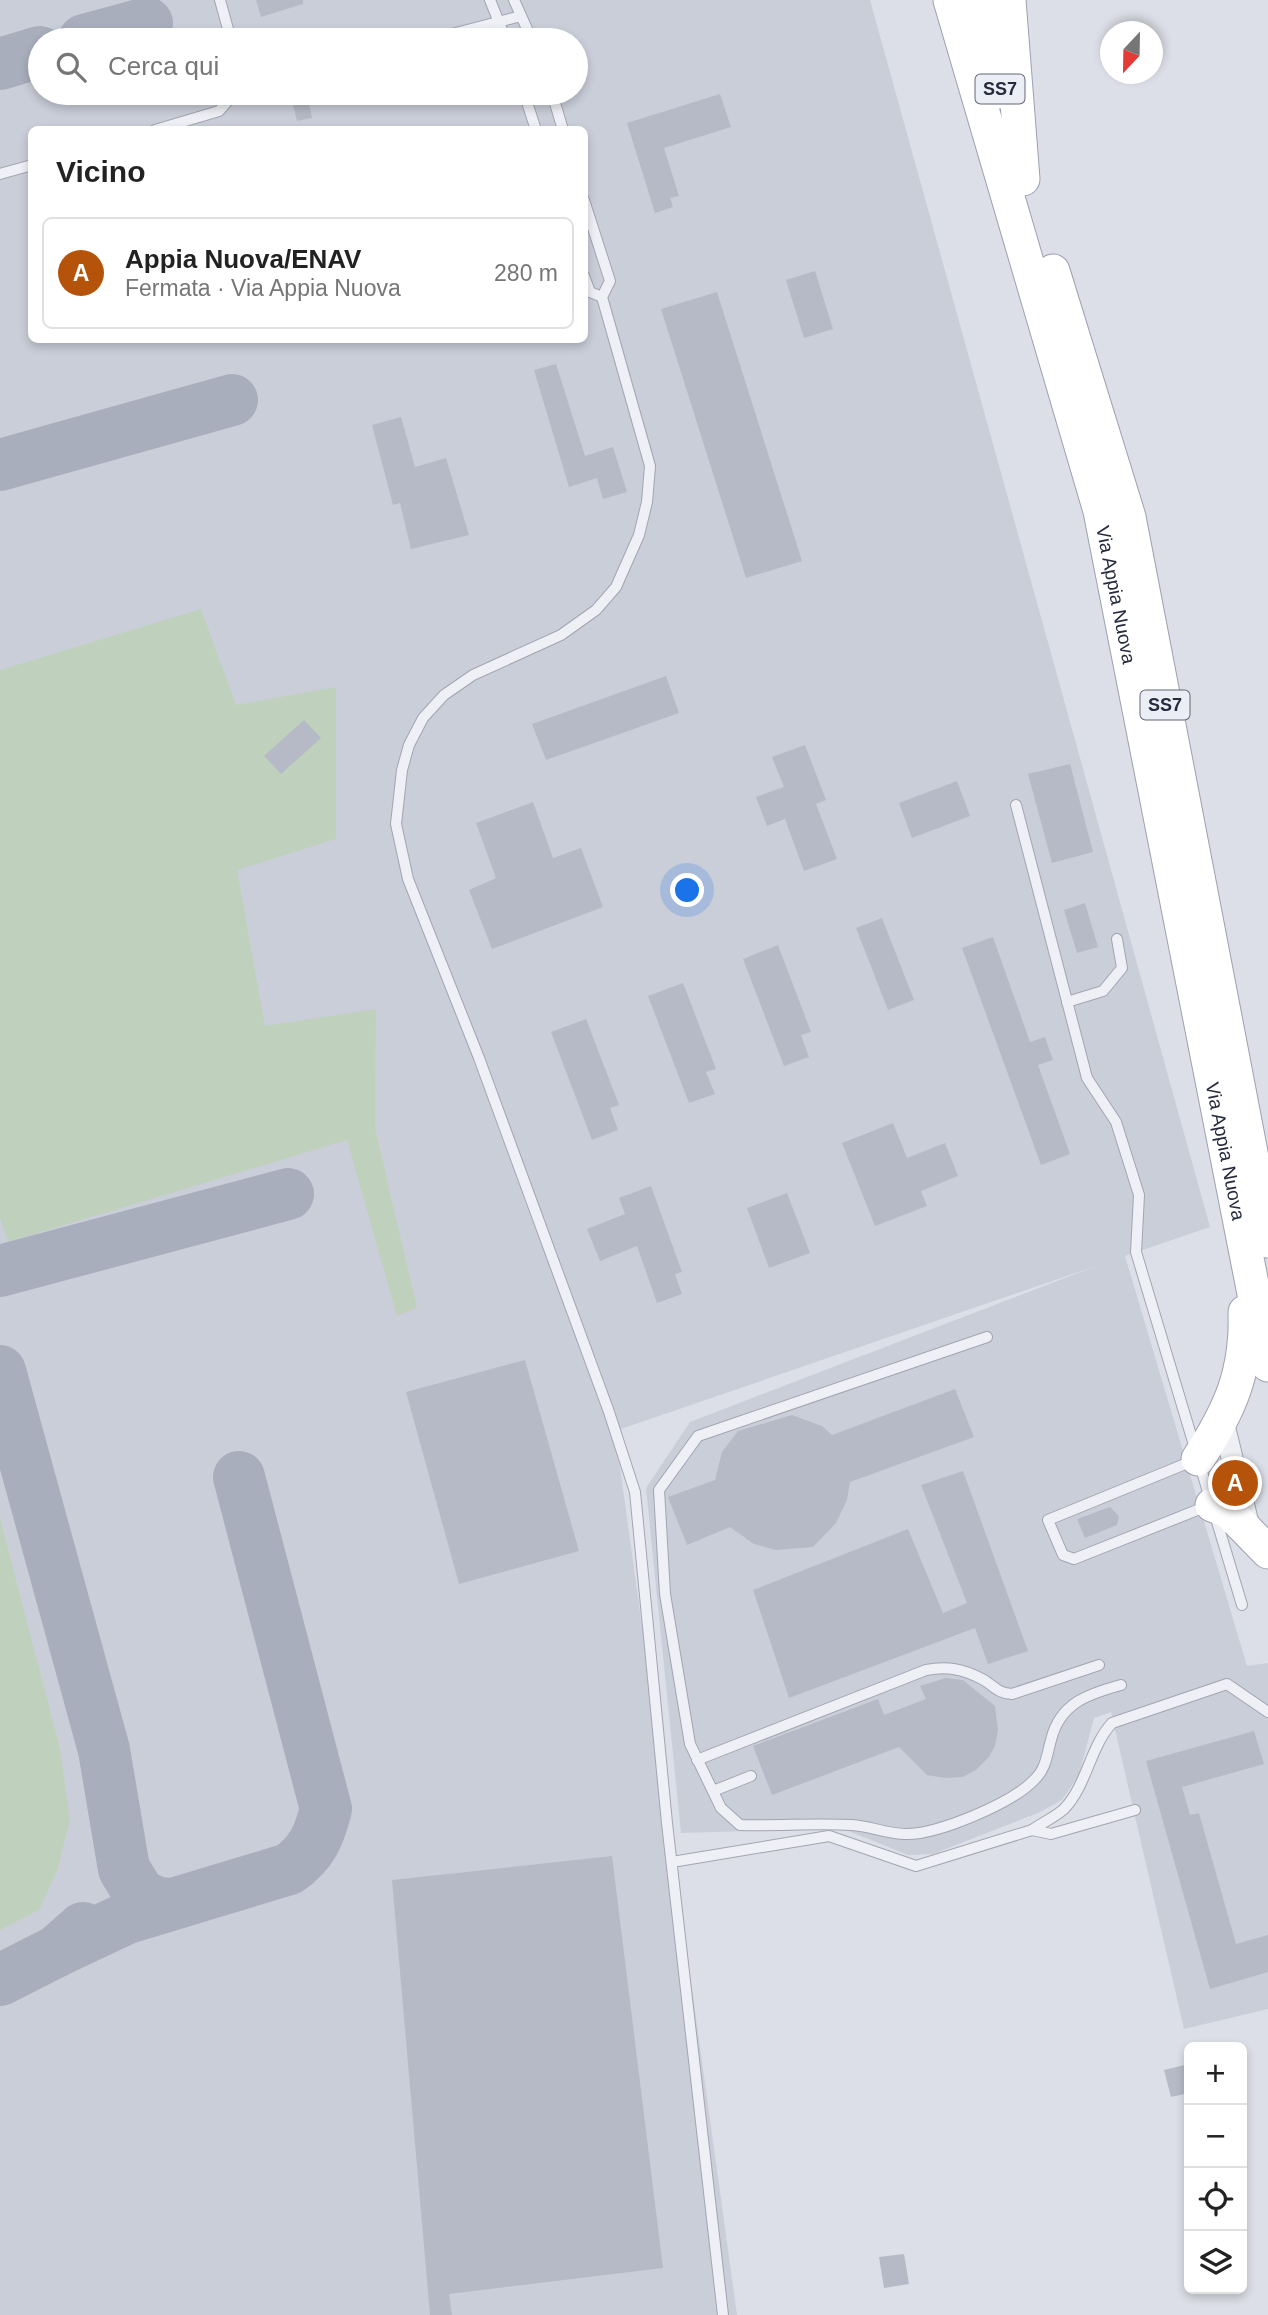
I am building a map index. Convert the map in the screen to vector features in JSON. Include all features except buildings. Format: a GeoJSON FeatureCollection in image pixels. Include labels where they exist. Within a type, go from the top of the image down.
{"type":"FeatureCollection","features":[{"type":"Feature","properties":{"kind":"main road"},"geometry":{"type":"LineString","coordinates":[[930,0],[938,24],[1011,170]]}},
{"type":"Feature","properties":{"kind":"main road","name":"Via Appia Nuova"},"geometry":{"type":"LineString","coordinates":[[950,0],[1011,170]]}},
{"type":"Feature","properties":{"kind":"main road","name":"Via Appia Nuova"},"geometry":{"type":"LineString","coordinates":[[976,0],[1011,170],[1100,511],[1254,1233],[1268,1365]]}},
{"type":"Feature","properties":{"kind":"main road"},"geometry":{"type":"LineString","coordinates":[[1009,0],[1011,170]]}},
{"type":"Feature","properties":{"kind":"main road"},"geometry":{"type":"LineString","coordinates":[[1198,1459],[1240,1378],[1254,1233]]}},
{"type":"Feature","properties":{"kind":"main road"},"geometry":{"type":"LineString","coordinates":[[1212,1505],[1228,1511],[1259,1543]]}},
{"type":"Feature","properties":{"kind":"street"},"geometry":{"type":"LineString","coordinates":[[1222,1417],[1259,1543]]}},
{"type":"Feature","properties":{"kind":"lane"},"geometry":{"type":"LineString","coordinates":[[220,0],[228,28]]}},
{"type":"Feature","properties":{"kind":"lane"},"geometry":{"type":"LineString","coordinates":[[490,0],[501,28]]}},
{"type":"Feature","properties":{"kind":"lane"},"geometry":{"type":"LineString","coordinates":[[514,0],[526,28]]}},
{"type":"Feature","properties":{"kind":"lane"},"geometry":{"type":"LineString","coordinates":[[476,28],[521,16]]}},
{"type":"Feature","properties":{"kind":"lane"},"geometry":{"type":"LineString","coordinates":[[168,126],[219,111],[224,105]]}},
{"type":"Feature","properties":{"kind":"lane"},"geometry":{"type":"LineString","coordinates":[[528,105],[535,126]]}},
{"type":"Feature","properties":{"kind":"lane"},"geometry":{"type":"LineString","coordinates":[[556,105],[562,126]]}},
{"type":"Feature","properties":{"kind":"lane"},"geometry":{"type":"LineString","coordinates":[[0,174],[28,166]]}},
{"type":"Feature","properties":{"kind":"lane"},"geometry":{"type":"LineString","coordinates":[[588,212],[610,281],[602,297],[650,466],[647,502],[639,535],[615,587],[596,610],[561,635],[473,675],[444,695],[423,718],[409,745],[402,770],[396,824],[408,879],[479,1058],[609,1412],[635,1492],[671,1861],[723,2315]]}},
{"type":"Feature","properties":{"kind":"lane"},"geometry":{"type":"LineString","coordinates":[[588,286],[590,292],[602,297]]}},
{"type":"Feature","properties":{"kind":"lane"},"geometry":{"type":"LineString","coordinates":[[1016,805],[1087,1078],[1116,1122],[1139,1195],[1136,1252],[1242,1605]]}},
{"type":"Feature","properties":{"kind":"lane"},"geometry":{"type":"LineString","coordinates":[[1067,1002],[1103,991],[1122,968],[1117,939]]}},
{"type":"Feature","properties":{"kind":"lane"},"geometry":{"type":"LineString","coordinates":[[987,1337],[698,1436],[660,1490],[665,1594],[690,1744],[721,1808],[740,1825],[854,1825],[903,1835],[921,1833],[1018,1794],[1037,1778],[1048,1757],[1058,1720],[1068,1708],[1091,1693],[1121,1685]]}},
{"type":"Feature","properties":{"kind":"lane"},"geometry":{"type":"LineString","coordinates":[[1198,1459],[1048,1520],[1063,1555],[1074,1559],[1212,1505]]}},
{"type":"Feature","properties":{"kind":"lane"},"geometry":{"type":"LineString","coordinates":[[697,1760],[926,1670],[947,1666],[984,1680],[998,1693],[1012,1694],[1099,1665]]}},
{"type":"Feature","properties":{"kind":"lane"},"geometry":{"type":"LineString","coordinates":[[671,1861],[829,1836],[916,1866],[1032,1830],[1064,1809],[1086,1774],[1103,1733],[1112,1724],[1227,1684],[1268,1712]]}},
{"type":"Feature","properties":{"kind":"lane"},"geometry":{"type":"LineString","coordinates":[[713,1791],[751,1776]]}},
{"type":"Feature","properties":{"kind":"lane"},"geometry":{"type":"LineString","coordinates":[[1032,1830],[1051,1834],[1135,1810]]}},
{"type":"Feature","properties":{"kind":"shaded area"},"geometry":{"type":"Polygon","coordinates":[[[0,0],[870,0],[1210,1227],[1125,1256],[1247,1666],[1268,1663],[1268,2009],[1184,2029],[1111,1712],[1094,1718],[1079,1775],[1062,1800],[1038,1813],[933,1854],[908,1855],[841,1828],[681,1833],[646,1488],[690,1422],[1096,1266],[615,1431],[737,2315],[0,2315],[0,0]]]}},
{"type":"Feature","properties":{"kind":"green space"},"geometry":{"type":"Polygon","coordinates":[[[201,609],[236,705],[336,687],[336,839],[237,870],[265,1026],[376,1009],[375,1128],[417,1308],[397,1316],[347,1140],[8,1242],[0,1217],[0,670],[201,609]]]}},
{"type":"Feature","properties":{"kind":"green space"},"geometry":{"type":"Polygon","coordinates":[[[0,1518],[60,1749],[70,1820],[57,1871],[39,1910],[0,1930],[0,1518]]]}},
{"type":"Feature","properties":{"kind":"taxiway"},"geometry":{"type":"LineString","coordinates":[[128,28],[147,23]]}},
{"type":"Feature","properties":{"kind":"taxiway"},"geometry":{"type":"LineString","coordinates":[[0,64],[28,56]]}},
{"type":"Feature","properties":{"kind":"taxiway"},"geometry":{"type":"LineString","coordinates":[[0,465],[232,400]]}},
{"type":"Feature","properties":{"kind":"taxiway"},"geometry":{"type":"LineString","coordinates":[[0,1271],[288,1194]]}},
{"type":"Feature","properties":{"kind":"taxiway"},"geometry":{"type":"LineString","coordinates":[[0,1371],[104,1750],[124,1869],[140,1895],[158,1903],[171,1904]]}},
{"type":"Feature","properties":{"kind":"taxiway"},"geometry":{"type":"LineString","coordinates":[[57,1951],[127,1918],[289,1869],[309,1850],[320,1828],[326,1809],[239,1477]]}},
{"type":"Feature","properties":{"kind":"taxiway"},"geometry":{"type":"LineString","coordinates":[[0,1980],[57,1951],[83,1928]]}},
{"type":"Feature","properties":{"kind":"place","name":"Appia Nuova/ENAV"},"geometry":{"type":"Point","coordinates":[1235,1483]}}]}
